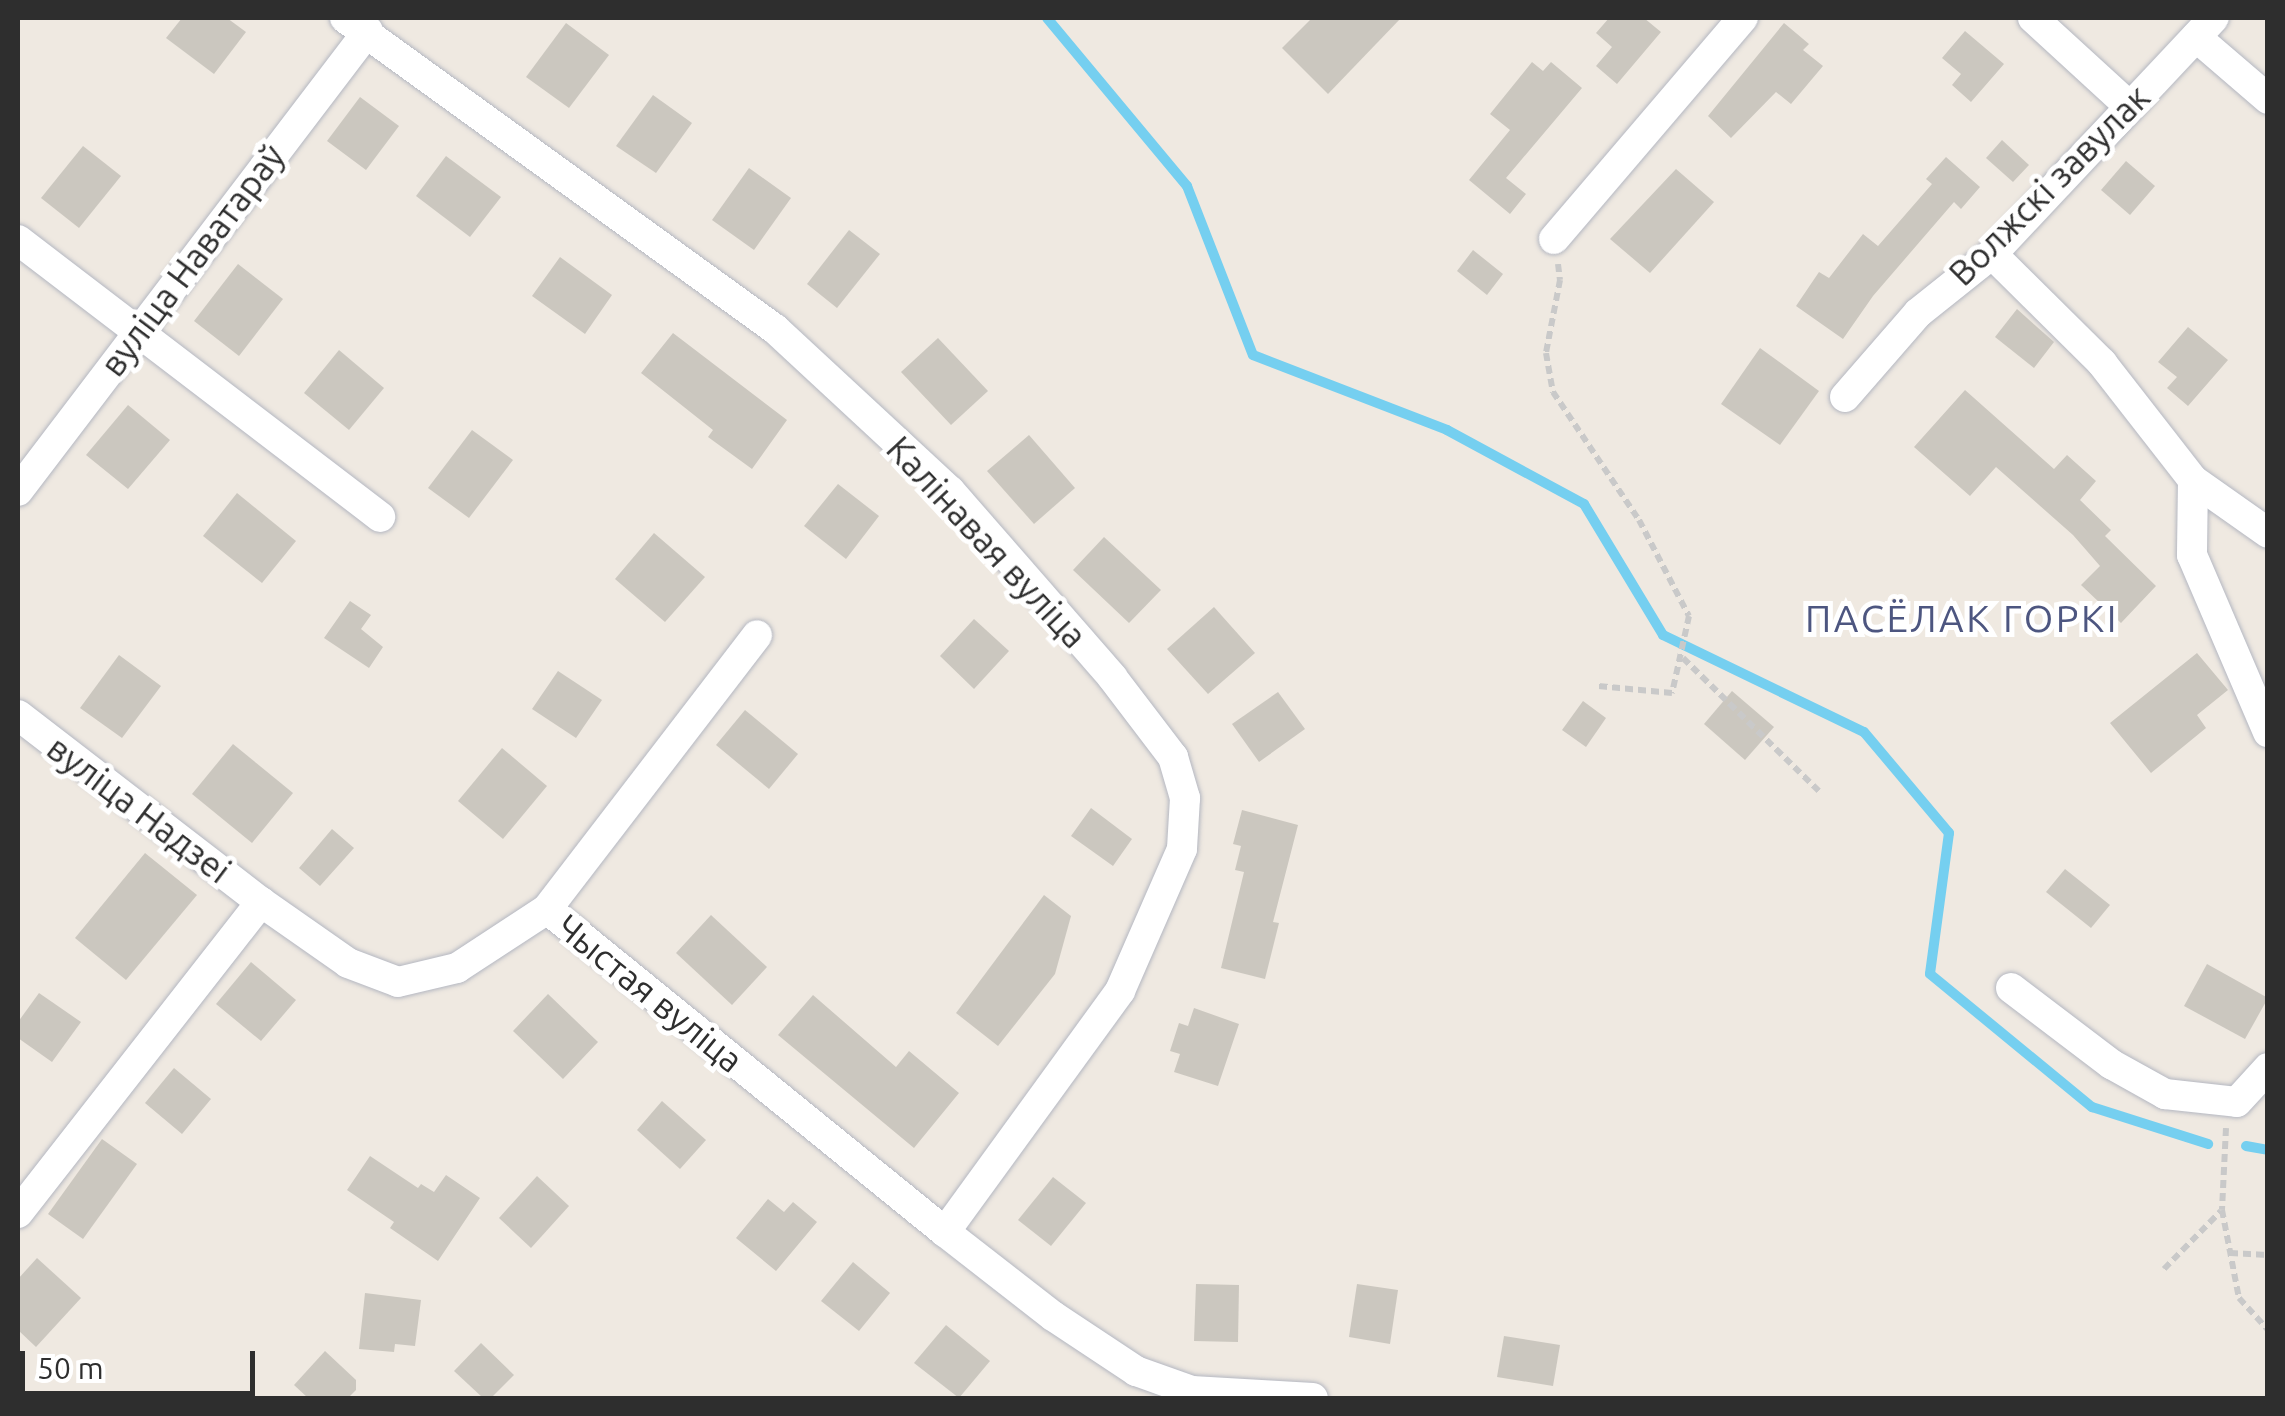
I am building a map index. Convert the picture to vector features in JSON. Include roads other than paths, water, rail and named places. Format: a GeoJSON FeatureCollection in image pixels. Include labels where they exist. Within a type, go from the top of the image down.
{"type":"FeatureCollection","features":[{"type":"Feature","properties":{"kind":"street"},"geometry":{"type":"LineString","coordinates":[[1554,238],[1744,18]]}},
{"type":"Feature","properties":{"kind":"street"},"geometry":{"type":"LineString","coordinates":[[2033,18],[2128,105]]}},
{"type":"Feature","properties":{"kind":"street","name":"вуліца Наватараў"},"geometry":{"type":"LineString","coordinates":[[18,491],[357,24]]}},
{"type":"Feature","properties":{"kind":"street","name":"Калінавая вуліца"},"geometry":{"type":"LineString","coordinates":[[357,24],[774,329],[950,491],[1112,677],[1173,757],[1185,798],[1182,849],[1120,991],[944,1232]]}},
{"type":"Feature","properties":{"kind":"street"},"geometry":{"type":"LineString","coordinates":[[2205,27],[2268,99]]}},
{"type":"Feature","properties":{"kind":"street","name":"Волжскі завулак"},"geometry":{"type":"LineString","coordinates":[[1845,397],[1918,313],[1992,254],[2205,27]]}},
{"type":"Feature","properties":{"kind":"street"},"geometry":{"type":"LineString","coordinates":[[18,240],[380,517]]}},
{"type":"Feature","properties":{"kind":"street"},"geometry":{"type":"LineString","coordinates":[[1992,254],[2102,363],[2193,480],[2268,533]]}},
{"type":"Feature","properties":{"kind":"street"},"geometry":{"type":"LineString","coordinates":[[2193,480],[2192,555],[2268,732]]}},
{"type":"Feature","properties":{"kind":"street"},"geometry":{"type":"LineString","coordinates":[[547,908],[757,635]]}},
{"type":"Feature","properties":{"kind":"street","name":"вуліца Надзеі"},"geometry":{"type":"LineString","coordinates":[[18,716],[261,902]]}},
{"type":"Feature","properties":{"kind":"street"},"geometry":{"type":"LineString","coordinates":[[18,1214],[261,902]]}},
{"type":"Feature","properties":{"kind":"street","name":"Чыстая вуліца"},"geometry":{"type":"LineString","coordinates":[[261,902],[348,963],[398,982],[457,968],[547,908],[944,1232],[1053,1316],[1136,1371],[1192,1391],[1313,1398]]}},
{"type":"Feature","properties":{"kind":"street"},"geometry":{"type":"LineString","coordinates":[[2011,988],[2111,1064],[2164,1094],[2227,1104],[2247,1096],[2268,1068]]}},
{"type":"Feature","properties":{"kind":"waterway"},"geometry":{"type":"LineString","coordinates":[[1047,18],[1187,186],[1253,355],[1447,430],[1584,504],[1663,635],[1864,732],[1949,833],[1930,974],[2092,1107],[2208,1144]]}},
{"type":"Feature","properties":{"kind":"waterway"},"geometry":{"type":"LineString","coordinates":[[2246,1146],[2268,1150]]}},
{"type":"Feature","properties":{"kind":"district","name":"ПАСЁЛАК ГОРКІ"},"geometry":{"type":"Point","coordinates":[1962,619]}}]}
